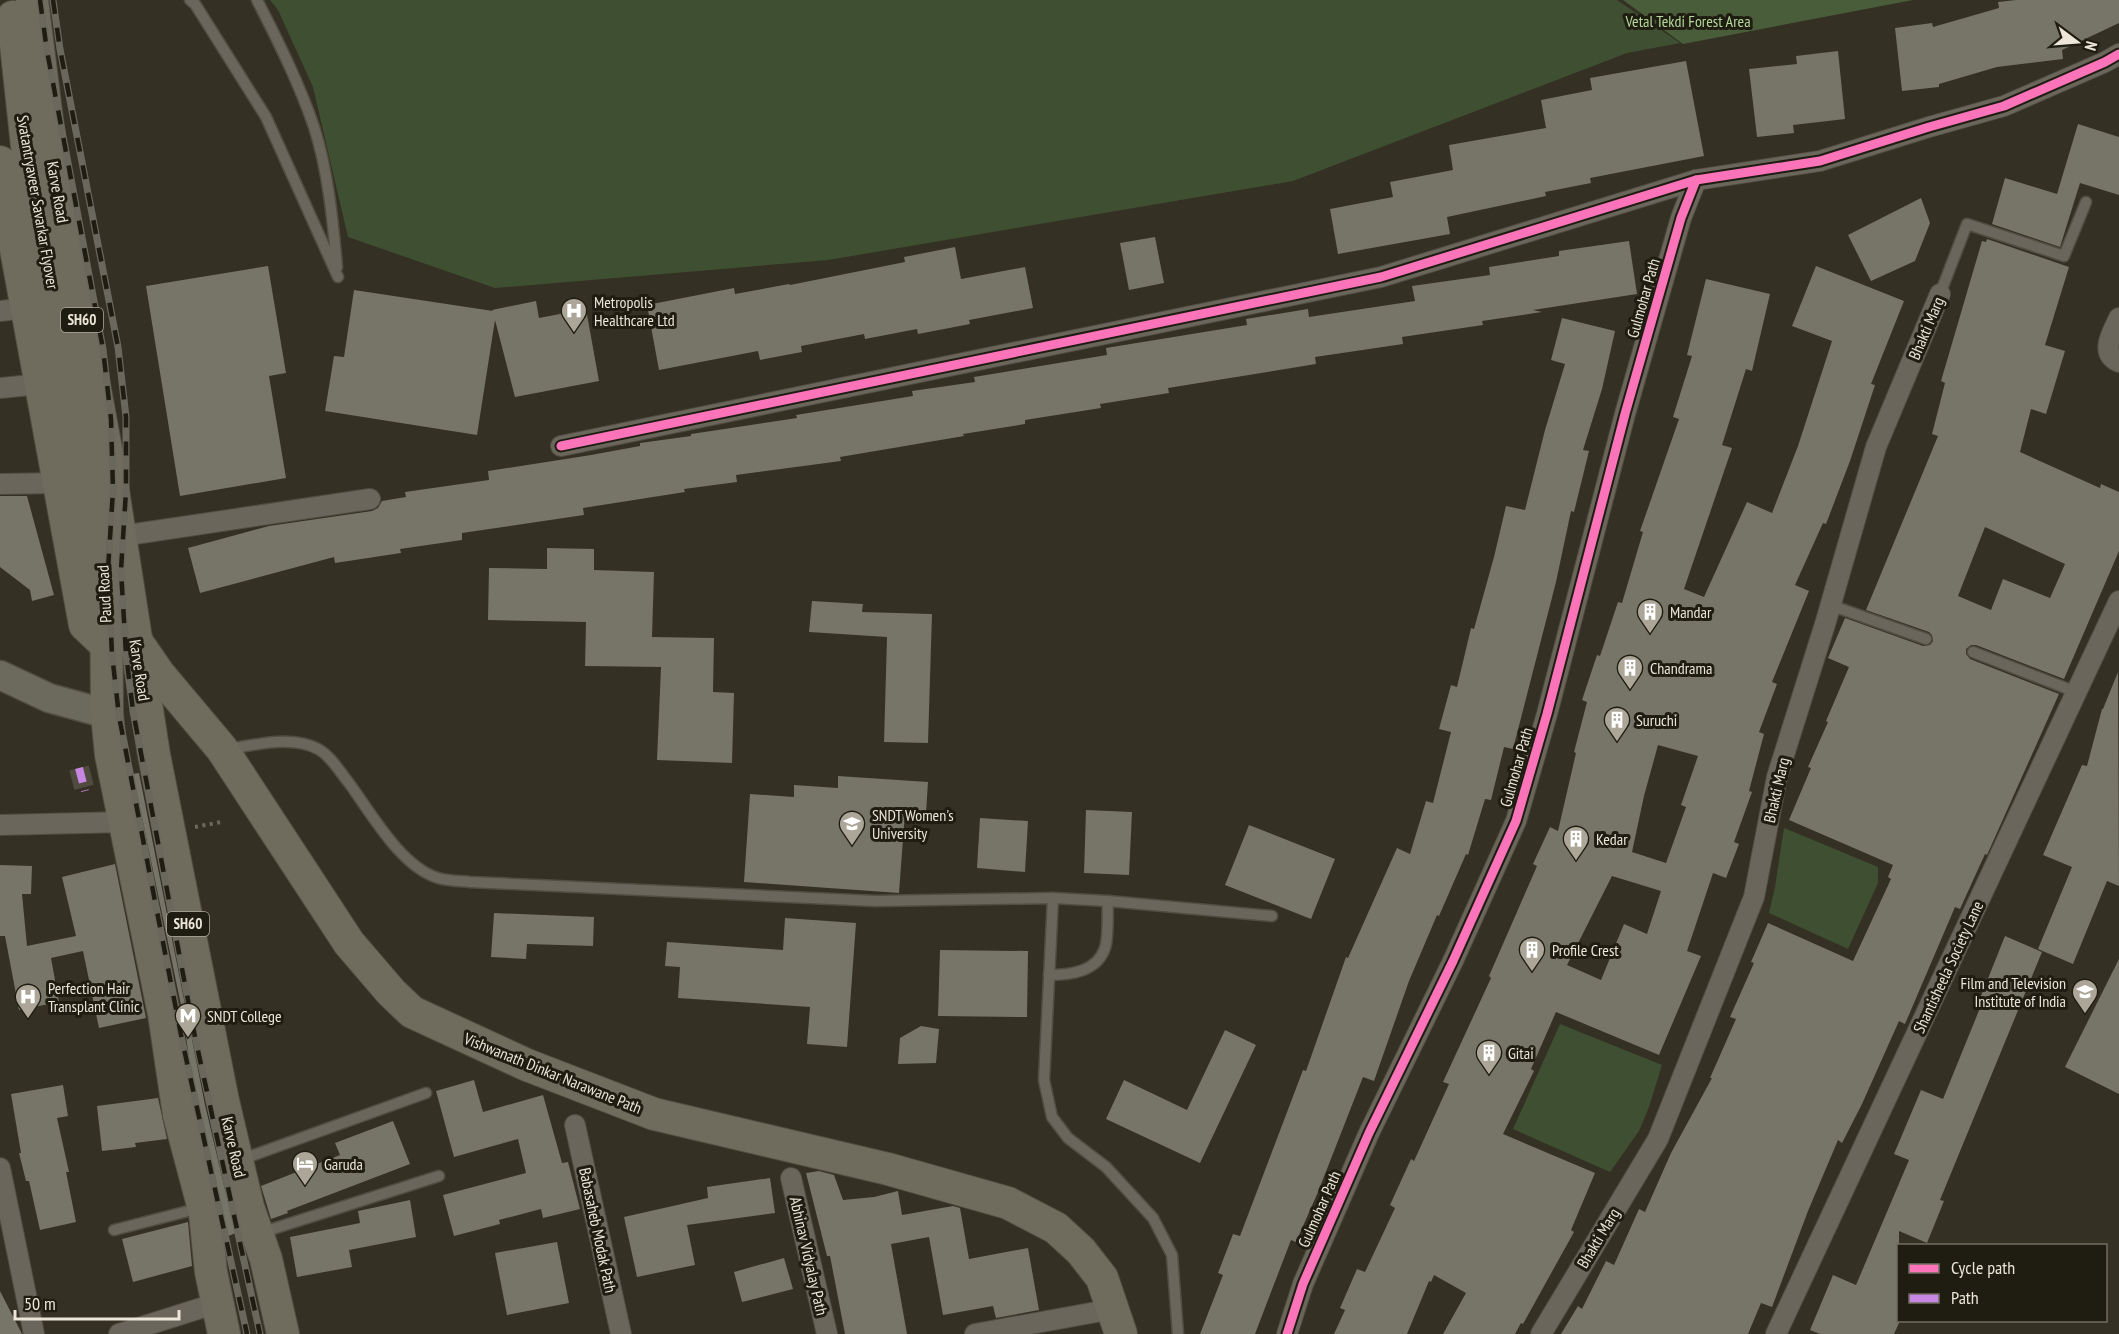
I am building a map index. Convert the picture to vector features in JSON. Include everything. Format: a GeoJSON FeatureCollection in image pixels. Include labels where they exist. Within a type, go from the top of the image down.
{"type":"FeatureCollection","features":[{"type":"Feature","properties":{"kind":"main road","name":"Svatantryaveer Savarkar Flyover"},"geometry":{"type":"LineString","coordinates":[[12,0],[28,155],[110,540]]}},
{"type":"Feature","properties":{"kind":"main road","name":"Karve Road"},"geometry":{"type":"LineString","coordinates":[[32,0],[51,152],[110,540]]}},
{"type":"Feature","properties":{"kind":"main road","name":"Karve Road"},"geometry":{"type":"LineString","coordinates":[[0,162],[13,310],[40,384],[85,625],[120,642],[156,766],[237,1162],[245,1243],[266,1259],[283,1334]]}},
{"type":"Feature","properties":{"kind":"main road","name":"Paud Road"},"geometry":{"type":"LineString","coordinates":[[110,540],[106,580],[120,642]]}},
{"type":"Feature","properties":{"kind":"main road","name":"Karve Road"},"geometry":{"type":"LineString","coordinates":[[120,642],[107,714],[111,755],[164,1014],[179,1115],[204,1210],[211,1272],[224,1334]]}},
{"type":"Feature","properties":{"kind":"main road","name":"Vishwanath Dinkar Narawane Path"},"geometry":{"type":"LineString","coordinates":[[120,642],[159,674],[222,749],[350,943],[391,992],[412,1012],[527,1065],[654,1114],[888,1169],[1008,1203],[1056,1228],[1081,1251],[1102,1278],[1117,1322]]}},
{"type":"Feature","properties":{"kind":"main road"},"geometry":{"type":"LineString","coordinates":[[204,1210],[245,1243],[266,1334]]}},
{"type":"Feature","properties":{"kind":"main road"},"geometry":{"type":"LineString","coordinates":[[239,1334],[245,1243]]}},
{"type":"Feature","properties":{"kind":"street"},"geometry":{"type":"LineString","coordinates":[[561,446],[1382,277],[1696,180],[1820,162],[2004,106],[2119,54]]}},
{"type":"Feature","properties":{"kind":"street","name":"Gulmohar Path"},"geometry":{"type":"LineString","coordinates":[[1287,1334],[1303,1284],[1364,1144],[1516,821],[1628,402],[1681,218],[1696,180]]}},
{"type":"Feature","properties":{"kind":"street","name":"Bhakti Marg"},"geometry":{"type":"LineString","coordinates":[[1541,1334],[1658,1139],[1725,974],[1754,897],[1777,777],[1876,447],[1940,294]]}},
{"type":"Feature","properties":{"kind":"street"},"geometry":{"type":"LineString","coordinates":[[2119,318],[2107,350],[2112,359],[2119,363]]}},
{"type":"Feature","properties":{"kind":"street"},"geometry":{"type":"LineString","coordinates":[[0,388],[40,384]]}},
{"type":"Feature","properties":{"kind":"street"},"geometry":{"type":"LineString","coordinates":[[0,484],[58,483]]}},
{"type":"Feature","properties":{"kind":"street"},"geometry":{"type":"LineString","coordinates":[[110,540],[370,499]]}},
{"type":"Feature","properties":{"kind":"street","name":"Shantisheela Society Lane"},"geometry":{"type":"LineString","coordinates":[[1776,1334],[2119,601]]}},
{"type":"Feature","properties":{"kind":"street"},"geometry":{"type":"LineString","coordinates":[[0,675],[49,698],[107,714]]}},
{"type":"Feature","properties":{"kind":"street"},"geometry":{"type":"LineString","coordinates":[[0,825],[125,822]]}},
{"type":"Feature","properties":{"kind":"street","name":"Babasaheb Modak Path"},"geometry":{"type":"LineString","coordinates":[[575,1125],[621,1334]]}},
{"type":"Feature","properties":{"kind":"street"},"geometry":{"type":"LineString","coordinates":[[0,1168],[6,1228],[34,1334]]}},
{"type":"Feature","properties":{"kind":"street","name":"Abhinav Vidyalay Path"},"geometry":{"type":"LineString","coordinates":[[791,1178],[827,1334]]}},
{"type":"Feature","properties":{"kind":"street"},"geometry":{"type":"LineString","coordinates":[[119,1334],[218,1303]]}},
{"type":"Feature","properties":{"kind":"street"},"geometry":{"type":"LineString","coordinates":[[975,1334],[1117,1322]]}},
{"type":"Feature","properties":{"kind":"lane"},"geometry":{"type":"LineString","coordinates":[[207,0],[193,2],[266,117],[338,277],[331,202],[314,128],[280,44],[257,0]]}},
{"type":"Feature","properties":{"kind":"lane","name":"Bhakti Marg"},"geometry":{"type":"LineString","coordinates":[[1940,294],[1967,224],[2064,256],[2086,202]]}},
{"type":"Feature","properties":{"kind":"lane"},"geometry":{"type":"LineString","coordinates":[[1830,604],[1926,639]]}},
{"type":"Feature","properties":{"kind":"lane"},"geometry":{"type":"LineString","coordinates":[[1973,652],[2076,692]]}},
{"type":"Feature","properties":{"kind":"lane"},"geometry":{"type":"LineString","coordinates":[[222,749],[281,742],[297,743],[319,749],[336,766],[392,842],[415,867],[438,878],[470,882],[876,901],[1053,898],[1272,916]]}},
{"type":"Feature","properties":{"kind":"lane"},"geometry":{"type":"LineString","coordinates":[[1053,898],[1044,1080],[1052,1117],[1068,1138],[1106,1167],[1153,1218],[1172,1255],[1178,1334]]}},
{"type":"Feature","properties":{"kind":"lane"},"geometry":{"type":"LineString","coordinates":[[1049,975],[1071,975],[1083,972],[1099,959],[1105,948],[1108,901]]}},
{"type":"Feature","properties":{"kind":"lane"},"geometry":{"type":"LineString","coordinates":[[237,1162],[426,1094]]}},
{"type":"Feature","properties":{"kind":"lane"},"geometry":{"type":"LineString","coordinates":[[245,1243],[439,1176]]}},
{"type":"Feature","properties":{"kind":"lane"},"geometry":{"type":"LineString","coordinates":[[114,1230],[204,1210]]}},
{"type":"Feature","properties":{"kind":"green space"},"geometry":{"type":"Polygon","coordinates":[[[270,0],[1617,0],[1680,43],[1627,53],[1293,181],[828,260],[495,288],[348,237],[313,87],[278,10],[270,0]]]}},
{"type":"Feature","properties":{"kind":"green space","name":"Vetal Tekdi Forest Area"},"geometry":{"type":"Polygon","coordinates":[[[1623,0],[1913,0],[1683,44],[1623,0]]]}},
{"type":"Feature","properties":{"kind":"green space"},"geometry":{"type":"Polygon","coordinates":[[[1784,828],[1878,867],[1878,883],[1848,949],[1769,913],[1784,828]]]}},
{"type":"Feature","properties":{"kind":"green space"},"geometry":{"type":"Polygon","coordinates":[[[1560,1024],[1662,1065],[1639,1131],[1610,1172],[1513,1129],[1560,1024]]]}},
{"type":"Feature","properties":{"kind":"building"},"geometry":{"type":"Polygon","coordinates":[[[2119,0],[2119,23],[2062,50],[2063,59],[1997,67],[1939,84],[1939,87],[1902,91],[1895,28],[1932,23],[1933,27],[1999,8],[1998,2],[2119,0]]]}},
{"type":"Feature","properties":{"kind":"building"},"geometry":{"type":"Polygon","coordinates":[[[1838,51],[1845,119],[1793,125],[1794,133],[1757,137],[1749,69],[1797,64],[1796,56],[1838,51]]]}},
{"type":"Feature","properties":{"kind":"building"},"geometry":{"type":"Polygon","coordinates":[[[1686,61],[1704,156],[1590,178],[1591,183],[1545,192],[1546,196],[1447,217],[1450,234],[1338,254],[1330,209],[1393,197],[1390,182],[1453,170],[1449,145],[1546,128],[1541,100],[1592,90],[1590,78],[1686,61]]]}},
{"type":"Feature","properties":{"kind":"building"},"geometry":{"type":"Polygon","coordinates":[[[2078,124],[2119,137],[2119,195],[2080,183],[2060,247],[1992,224],[2005,178],[2057,194],[2078,124]]]}},
{"type":"Feature","properties":{"kind":"building"},"geometry":{"type":"Polygon","coordinates":[[[1921,198],[1930,223],[1915,261],[1871,281],[1848,235],[1921,198]]]}},
{"type":"Feature","properties":{"kind":"building"},"geometry":{"type":"Polygon","coordinates":[[[1155,237],[1164,283],[1129,290],[1120,243],[1155,237]]]}},
{"type":"Feature","properties":{"kind":"building"},"geometry":{"type":"Polygon","coordinates":[[[1987,239],[2069,267],[2045,345],[2065,351],[2046,414],[2031,409],[2020,452],[2100,488],[2101,484],[2119,492],[2119,551],[2064,679],[1976,645],[1971,645],[1966,649],[1966,654],[1970,659],[2059,694],[1987,855],[1985,854],[1960,909],[1955,907],[1905,1024],[1899,1021],[1842,1143],[1838,1140],[1808,1211],[1772,1307],[1761,1303],[1748,1334],[1561,1334],[1578,1306],[1582,1309],[1606,1261],[1614,1265],[1639,1209],[1645,1212],[1671,1153],[1712,1078],[1710,1078],[1736,1019],[1730,1017],[1754,963],[1751,962],[1768,923],[1853,961],[1891,879],[1888,877],[1893,865],[1789,820],[1849,667],[1828,658],[1845,618],[1923,646],[1930,645],[1933,641],[1929,632],[1866,610],[1938,436],[1932,434],[1945,383],[1941,381],[1982,241],[1986,242],[1987,239]],[[1985,527],[1958,596],[1991,610],[2003,579],[2050,598],[2065,564],[1985,527]]]}},
{"type":"Feature","properties":{"kind":"building"},"geometry":{"type":"Polygon","coordinates":[[[1629,241],[1637,294],[1533,310],[1542,312],[1482,321],[1483,325],[1402,337],[1403,344],[1315,357],[1316,364],[1168,388],[1169,393],[1100,404],[1101,408],[1025,420],[1025,424],[963,434],[964,436],[840,457],[841,461],[736,475],[737,482],[684,489],[685,492],[583,508],[584,515],[462,533],[462,540],[400,549],[401,553],[335,563],[334,557],[200,593],[188,548],[269,526],[372,511],[378,508],[382,501],[406,497],[405,492],[489,480],[488,471],[591,455],[640,446],[640,443],[797,418],[796,415],[913,396],[912,391],[975,382],[974,377],[1107,355],[1106,348],[1247,325],[1246,319],[1308,309],[1309,317],[1415,301],[1412,286],[1490,275],[1489,267],[1559,256],[1559,251],[1629,241]]]}},
{"type":"Feature","properties":{"kind":"building"},"geometry":{"type":"Polygon","coordinates":[[[955,247],[961,279],[1025,267],[1033,308],[969,320],[970,324],[918,334],[917,329],[865,339],[864,334],[801,346],[802,352],[760,360],[758,351],[659,370],[647,305],[734,288],[735,294],[790,285],[905,262],[904,257],[955,247]]]}},
{"type":"Feature","properties":{"kind":"building"},"geometry":{"type":"Polygon","coordinates":[[[268,266],[286,373],[269,376],[286,478],[180,496],[146,286],[268,266]]]}},
{"type":"Feature","properties":{"kind":"building"},"geometry":{"type":"Polygon","coordinates":[[[1816,266],[1904,301],[1871,384],[1875,385],[1826,524],[1823,523],[1795,585],[1809,591],[1772,682],[1777,684],[1759,732],[1764,734],[1749,791],[1752,792],[1734,842],[1739,844],[1726,878],[1713,873],[1687,951],[1701,956],[1659,1055],[1556,1012],[1531,1069],[1534,1071],[1503,1134],[1595,1173],[1571,1230],[1574,1232],[1523,1324],[1521,1323],[1515,1334],[1443,1334],[1466,1293],[1434,1275],[1431,1282],[1429,1281],[1407,1334],[1334,1334],[1345,1310],[1340,1308],[1357,1269],[1365,1272],[1395,1208],[1390,1205],[1411,1159],[1414,1161],[1449,1084],[1443,1082],[1491,978],[1489,976],[1537,866],[1533,864],[1550,827],[1558,831],[1587,702],[1582,700],[1618,602],[1622,603],[1643,532],[1640,531],[1679,419],[1673,417],[1692,356],[1687,355],[1706,279],[1770,294],[1752,371],[1746,369],[1722,445],[1732,448],[1684,589],[1704,597],[1747,502],[1772,513],[1798,446],[1832,341],[1792,326],[1816,266]],[[1658,745],[1632,852],[1666,863],[1686,807],[1681,805],[1698,756],[1658,745]],[[1612,876],[1567,965],[1601,980],[1624,924],[1647,934],[1661,891],[1612,876]]]}},
{"type":"Feature","properties":{"kind":"building"},"geometry":{"type":"Polygon","coordinates":[[[354,290],[493,311],[536,301],[539,318],[586,309],[599,381],[515,397],[495,320],[477,435],[325,411],[334,356],[344,357],[354,290]]]}},
{"type":"Feature","properties":{"kind":"building"},"geometry":{"type":"Polygon","coordinates":[[[1562,318],[1615,331],[1602,389],[1583,450],[1589,451],[1574,512],[1571,511],[1556,582],[1513,749],[1504,747],[1491,800],[1485,799],[1468,855],[1466,854],[1439,916],[1437,915],[1409,981],[1374,1081],[1363,1077],[1296,1242],[1291,1240],[1255,1334],[1200,1334],[1223,1275],[1218,1273],[1233,1234],[1240,1236],[1303,1070],[1306,1071],[1346,957],[1348,958],[1397,848],[1410,854],[1426,801],[1433,803],[1451,732],[1439,729],[1451,685],[1457,687],[1471,628],[1474,629],[1506,506],[1525,510],[1545,430],[1565,364],[1551,360],[1562,318]]]}},
{"type":"Feature","properties":{"kind":"building"},"geometry":{"type":"Polygon","coordinates":[[[0,496],[27,496],[54,595],[32,601],[30,590],[0,567],[0,496]]]}},
{"type":"Feature","properties":{"kind":"building"},"geometry":{"type":"Polygon","coordinates":[[[547,548],[594,549],[594,570],[654,572],[652,637],[714,638],[713,692],[734,693],[732,763],[657,760],[661,667],[585,666],[586,622],[488,620],[489,568],[547,569],[547,548]]]}},
{"type":"Feature","properties":{"kind":"building"},"geometry":{"type":"Polygon","coordinates":[[[812,601],[863,604],[862,612],[932,614],[928,743],[884,742],[887,637],[809,632],[812,601]]]}},
{"type":"Feature","properties":{"kind":"building"},"geometry":{"type":"Polygon","coordinates":[[[2118,672],[2119,886],[2107,881],[2073,964],[2038,949],[2072,867],[2043,855],[2082,765],[2087,766],[2102,709],[2118,672]]]}},
{"type":"Feature","properties":{"kind":"building"},"geometry":{"type":"Polygon","coordinates":[[[139,773],[205,1105],[230,1211],[238,1232],[226,1237],[228,1245],[226,1245],[222,1208],[197,1111],[182,1010],[133,774],[139,773]]]}},
{"type":"Feature","properties":{"kind":"building"},"geometry":{"type":"Polygon","coordinates":[[[838,776],[928,782],[926,813],[905,812],[899,893],[744,882],[750,794],[794,797],[794,785],[838,788],[838,776]]]}},
{"type":"Feature","properties":{"kind":"building"},"geometry":{"type":"Polygon","coordinates":[[[1086,810],[1132,812],[1129,875],[1084,873],[1086,810]]]}},
{"type":"Feature","properties":{"kind":"building"},"geometry":{"type":"Polygon","coordinates":[[[980,818],[1028,821],[1025,872],[977,868],[980,818]]]}},
{"type":"Feature","properties":{"kind":"building"},"geometry":{"type":"Polygon","coordinates":[[[1249,825],[1335,859],[1311,919],[1225,885],[1249,825]]]}},
{"type":"Feature","properties":{"kind":"building"},"geometry":{"type":"Polygon","coordinates":[[[115,864],[146,1018],[99,1028],[83,951],[51,958],[59,1002],[19,1010],[5,936],[0,936],[0,865],[32,866],[31,894],[22,894],[27,946],[76,936],[62,877],[115,864]]]}},
{"type":"Feature","properties":{"kind":"building"},"geometry":{"type":"Polygon","coordinates":[[[494,913],[594,917],[593,946],[527,944],[526,959],[491,957],[494,913]]]}},
{"type":"Feature","properties":{"kind":"building"},"geometry":{"type":"Polygon","coordinates":[[[785,918],[856,923],[847,1047],[807,1044],[810,1007],[678,998],[680,967],[665,966],[667,942],[783,950],[785,918]]]}},
{"type":"Feature","properties":{"kind":"building"},"geometry":{"type":"Polygon","coordinates":[[[2005,936],[2042,952],[1940,1200],[1944,1201],[1927,1243],[1899,1231],[1897,1322],[1899,1323],[1894,1334],[1820,1334],[1810,1330],[1833,1275],[1856,1285],[1909,1160],[1894,1154],[1921,1090],[1943,1099],[1982,1003],[1979,1001],[2005,936]]]}},
{"type":"Feature","properties":{"kind":"building"},"geometry":{"type":"Polygon","coordinates":[[[940,950],[1028,951],[1027,1017],[938,1016],[940,950]]]}},
{"type":"Feature","properties":{"kind":"building"},"geometry":{"type":"Polygon","coordinates":[[[2119,959],[2119,1094],[2065,1067],[2119,959]]]}},
{"type":"Feature","properties":{"kind":"building"},"geometry":{"type":"Polygon","coordinates":[[[921,1026],[939,1029],[936,1063],[898,1064],[900,1038],[921,1026]]]}},
{"type":"Feature","properties":{"kind":"building"},"geometry":{"type":"Polygon","coordinates":[[[1225,1030],[1256,1045],[1200,1163],[1106,1119],[1124,1080],[1187,1110],[1225,1030]]]}},
{"type":"Feature","properties":{"kind":"building"},"geometry":{"type":"Polygon","coordinates":[[[474,1080],[483,1112],[543,1095],[562,1163],[568,1162],[580,1209],[543,1218],[541,1209],[499,1220],[500,1224],[454,1236],[443,1195],[526,1173],[518,1139],[454,1157],[436,1091],[474,1080]]]}},
{"type":"Feature","properties":{"kind":"building"},"geometry":{"type":"Polygon","coordinates":[[[63,1085],[68,1116],[57,1118],[69,1172],[66,1172],[76,1222],[40,1230],[29,1181],[26,1181],[19,1153],[21,1153],[11,1094],[63,1085]]]}},
{"type":"Feature","properties":{"kind":"building"},"geometry":{"type":"Polygon","coordinates":[[[158,1098],[167,1139],[135,1143],[136,1147],[102,1151],[97,1106],[158,1098]]]}},
{"type":"Feature","properties":{"kind":"building"},"geometry":{"type":"Polygon","coordinates":[[[393,1121],[410,1164],[271,1219],[261,1186],[340,1155],[335,1143],[393,1121]]]}},
{"type":"Feature","properties":{"kind":"building"},"geometry":{"type":"Polygon","coordinates":[[[819,1171],[834,1175],[843,1200],[874,1197],[898,1191],[902,1215],[953,1206],[960,1208],[969,1259],[1028,1248],[1039,1310],[996,1318],[993,1306],[943,1315],[929,1237],[891,1244],[907,1334],[845,1334],[830,1256],[827,1256],[806,1173],[819,1171]]]}},
{"type":"Feature","properties":{"kind":"building"},"geometry":{"type":"Polygon","coordinates":[[[770,1178],[775,1213],[687,1225],[695,1265],[637,1277],[624,1217],[708,1198],[707,1187],[770,1178]]]}},
{"type":"Feature","properties":{"kind":"building"},"geometry":{"type":"Polygon","coordinates":[[[410,1200],[416,1237],[349,1250],[352,1267],[297,1277],[290,1237],[360,1223],[358,1211],[410,1200]]]}},
{"type":"Feature","properties":{"kind":"building"},"geometry":{"type":"Polygon","coordinates":[[[188,1222],[192,1266],[133,1282],[122,1239],[188,1222]]]}},
{"type":"Feature","properties":{"kind":"building"},"geometry":{"type":"Polygon","coordinates":[[[557,1242],[569,1303],[507,1315],[495,1253],[557,1242]]]}},
{"type":"Feature","properties":{"kind":"building"},"geometry":{"type":"Polygon","coordinates":[[[784,1258],[793,1289],[742,1302],[734,1272],[784,1258]]]}},
{"type":"Feature","properties":{"kind":"building"},"geometry":{"type":"Polygon","coordinates":[[[0,1291],[21,1332],[22,1334],[0,1334],[0,1291]]]}},
{"type":"Feature","properties":{"kind":"tunnel"},"geometry":{"type":"LineString","coordinates":[[79,768],[85,791]]}},
{"type":"Feature","properties":{"kind":"railway"},"geometry":{"type":"LineString","coordinates":[[40,0],[47,51],[103,349],[111,419],[113,490],[108,570],[112,654],[119,716],[182,1040],[247,1334]]}},
{"type":"Feature","properties":{"kind":"railway"},"geometry":{"type":"LineString","coordinates":[[53,0],[60,49],[118,347],[126,417],[126,491],[121,570],[126,654],[133,711],[195,1037],[260,1334]]}},
{"type":"Feature","properties":{"kind":"marked path"},"geometry":{"type":"LineString","coordinates":[[79,768],[85,791]]}},
{"type":"Feature","properties":{"kind":"cycle path"},"geometry":{"type":"LineString","coordinates":[[561,446],[1381,277],[1696,180],[1820,161],[2004,106],[2119,54]]}},
{"type":"Feature","properties":{"kind":"cycle path"},"geometry":{"type":"LineString","coordinates":[[1287,1334],[1303,1284],[1369,1133],[1453,961],[1516,821],[1547,714],[1625,414],[1681,218],[1696,180]]}},
{"type":"Feature","properties":{"kind":"place","name":"Metropolis Healthcare Ltd"},"geometry":{"type":"Point","coordinates":[574,334]}},
{"type":"Feature","properties":{"kind":"place","name":"Mandar"},"geometry":{"type":"Point","coordinates":[1650,635]}},
{"type":"Feature","properties":{"kind":"place","name":"Chandrama"},"geometry":{"type":"Point","coordinates":[1630,691]}},
{"type":"Feature","properties":{"kind":"place","name":"Suruchi"},"geometry":{"type":"Point","coordinates":[1617,743]}},
{"type":"Feature","properties":{"kind":"place","name":"SNDT Women's University"},"geometry":{"type":"Point","coordinates":[852,847]}},
{"type":"Feature","properties":{"kind":"place","name":"Kedar"},"geometry":{"type":"Point","coordinates":[1576,862]}},
{"type":"Feature","properties":{"kind":"place","name":"Profile Crest"},"geometry":{"type":"Point","coordinates":[1532,973]}},
{"type":"Feature","properties":{"kind":"place","name":"Film and Television Institute of India"},"geometry":{"type":"Point","coordinates":[2085,1015]}},
{"type":"Feature","properties":{"kind":"place","name":"Perfection Hair Transplant Clinic"},"geometry":{"type":"Point","coordinates":[28,1020]}},
{"type":"Feature","properties":{"kind":"place","name":"SNDT College"},"geometry":{"type":"Point","coordinates":[188,1039]}},
{"type":"Feature","properties":{"kind":"place","name":"Gitai"},"geometry":{"type":"Point","coordinates":[1489,1076]}},
{"type":"Feature","properties":{"kind":"place","name":"Garuda"},"geometry":{"type":"Point","coordinates":[305,1187]}}]}
